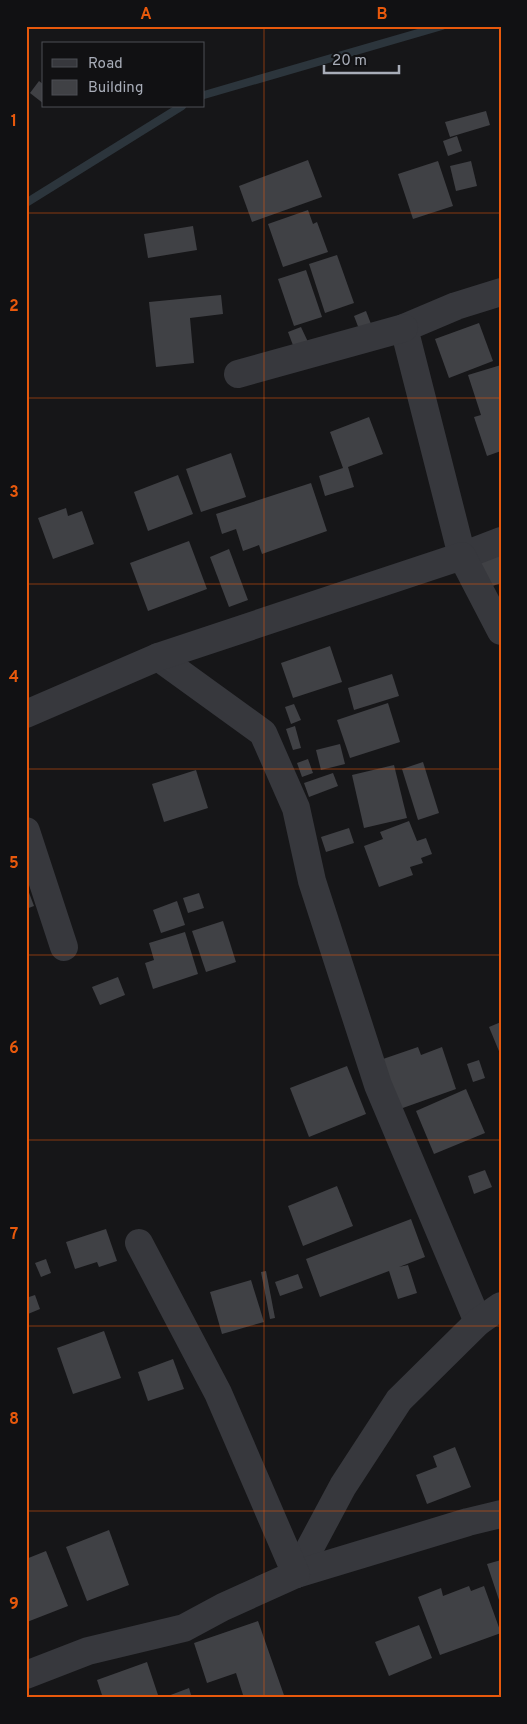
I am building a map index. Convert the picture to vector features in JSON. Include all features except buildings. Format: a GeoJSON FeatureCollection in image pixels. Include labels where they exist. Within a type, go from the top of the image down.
{"type":"FeatureCollection","features":[{"type":"Feature","properties":{"kind":"street"},"geometry":{"type":"LineString","coordinates":[[238,374],[404,328],[456,306],[501,292]]}},
{"type":"Feature","properties":{"kind":"street"},"geometry":{"type":"LineString","coordinates":[[404,328],[462,556],[501,631]]}},
{"type":"Feature","properties":{"kind":"street"},"geometry":{"type":"LineString","coordinates":[[26,714],[158,657],[462,556],[501,540]]}},
{"type":"Feature","properties":{"kind":"street"},"geometry":{"type":"LineString","coordinates":[[158,657],[263,733],[296,808],[312,881],[378,1085],[478,1322]]}},
{"type":"Feature","properties":{"kind":"street"},"geometry":{"type":"LineString","coordinates":[[26,831],[64,947]]}},
{"type":"Feature","properties":{"kind":"street"},"geometry":{"type":"LineString","coordinates":[[139,1243],[218,1393],[296,1574]]}},
{"type":"Feature","properties":{"kind":"street"},"geometry":{"type":"LineString","coordinates":[[296,1574],[343,1486],[399,1400],[478,1322],[501,1306]]}},
{"type":"Feature","properties":{"kind":"street"},"geometry":{"type":"LineString","coordinates":[[26,1675],[88,1651],[184,1628],[223,1607],[296,1574],[468,1522],[501,1514]]}},
{"type":"Feature","properties":{"kind":"waterway"},"geometry":{"type":"LineString","coordinates":[[205,95],[442,26]]}},
{"type":"Feature","properties":{"kind":"waterway"},"geometry":{"type":"LineString","coordinates":[[26,203],[179,108]]}}]}
